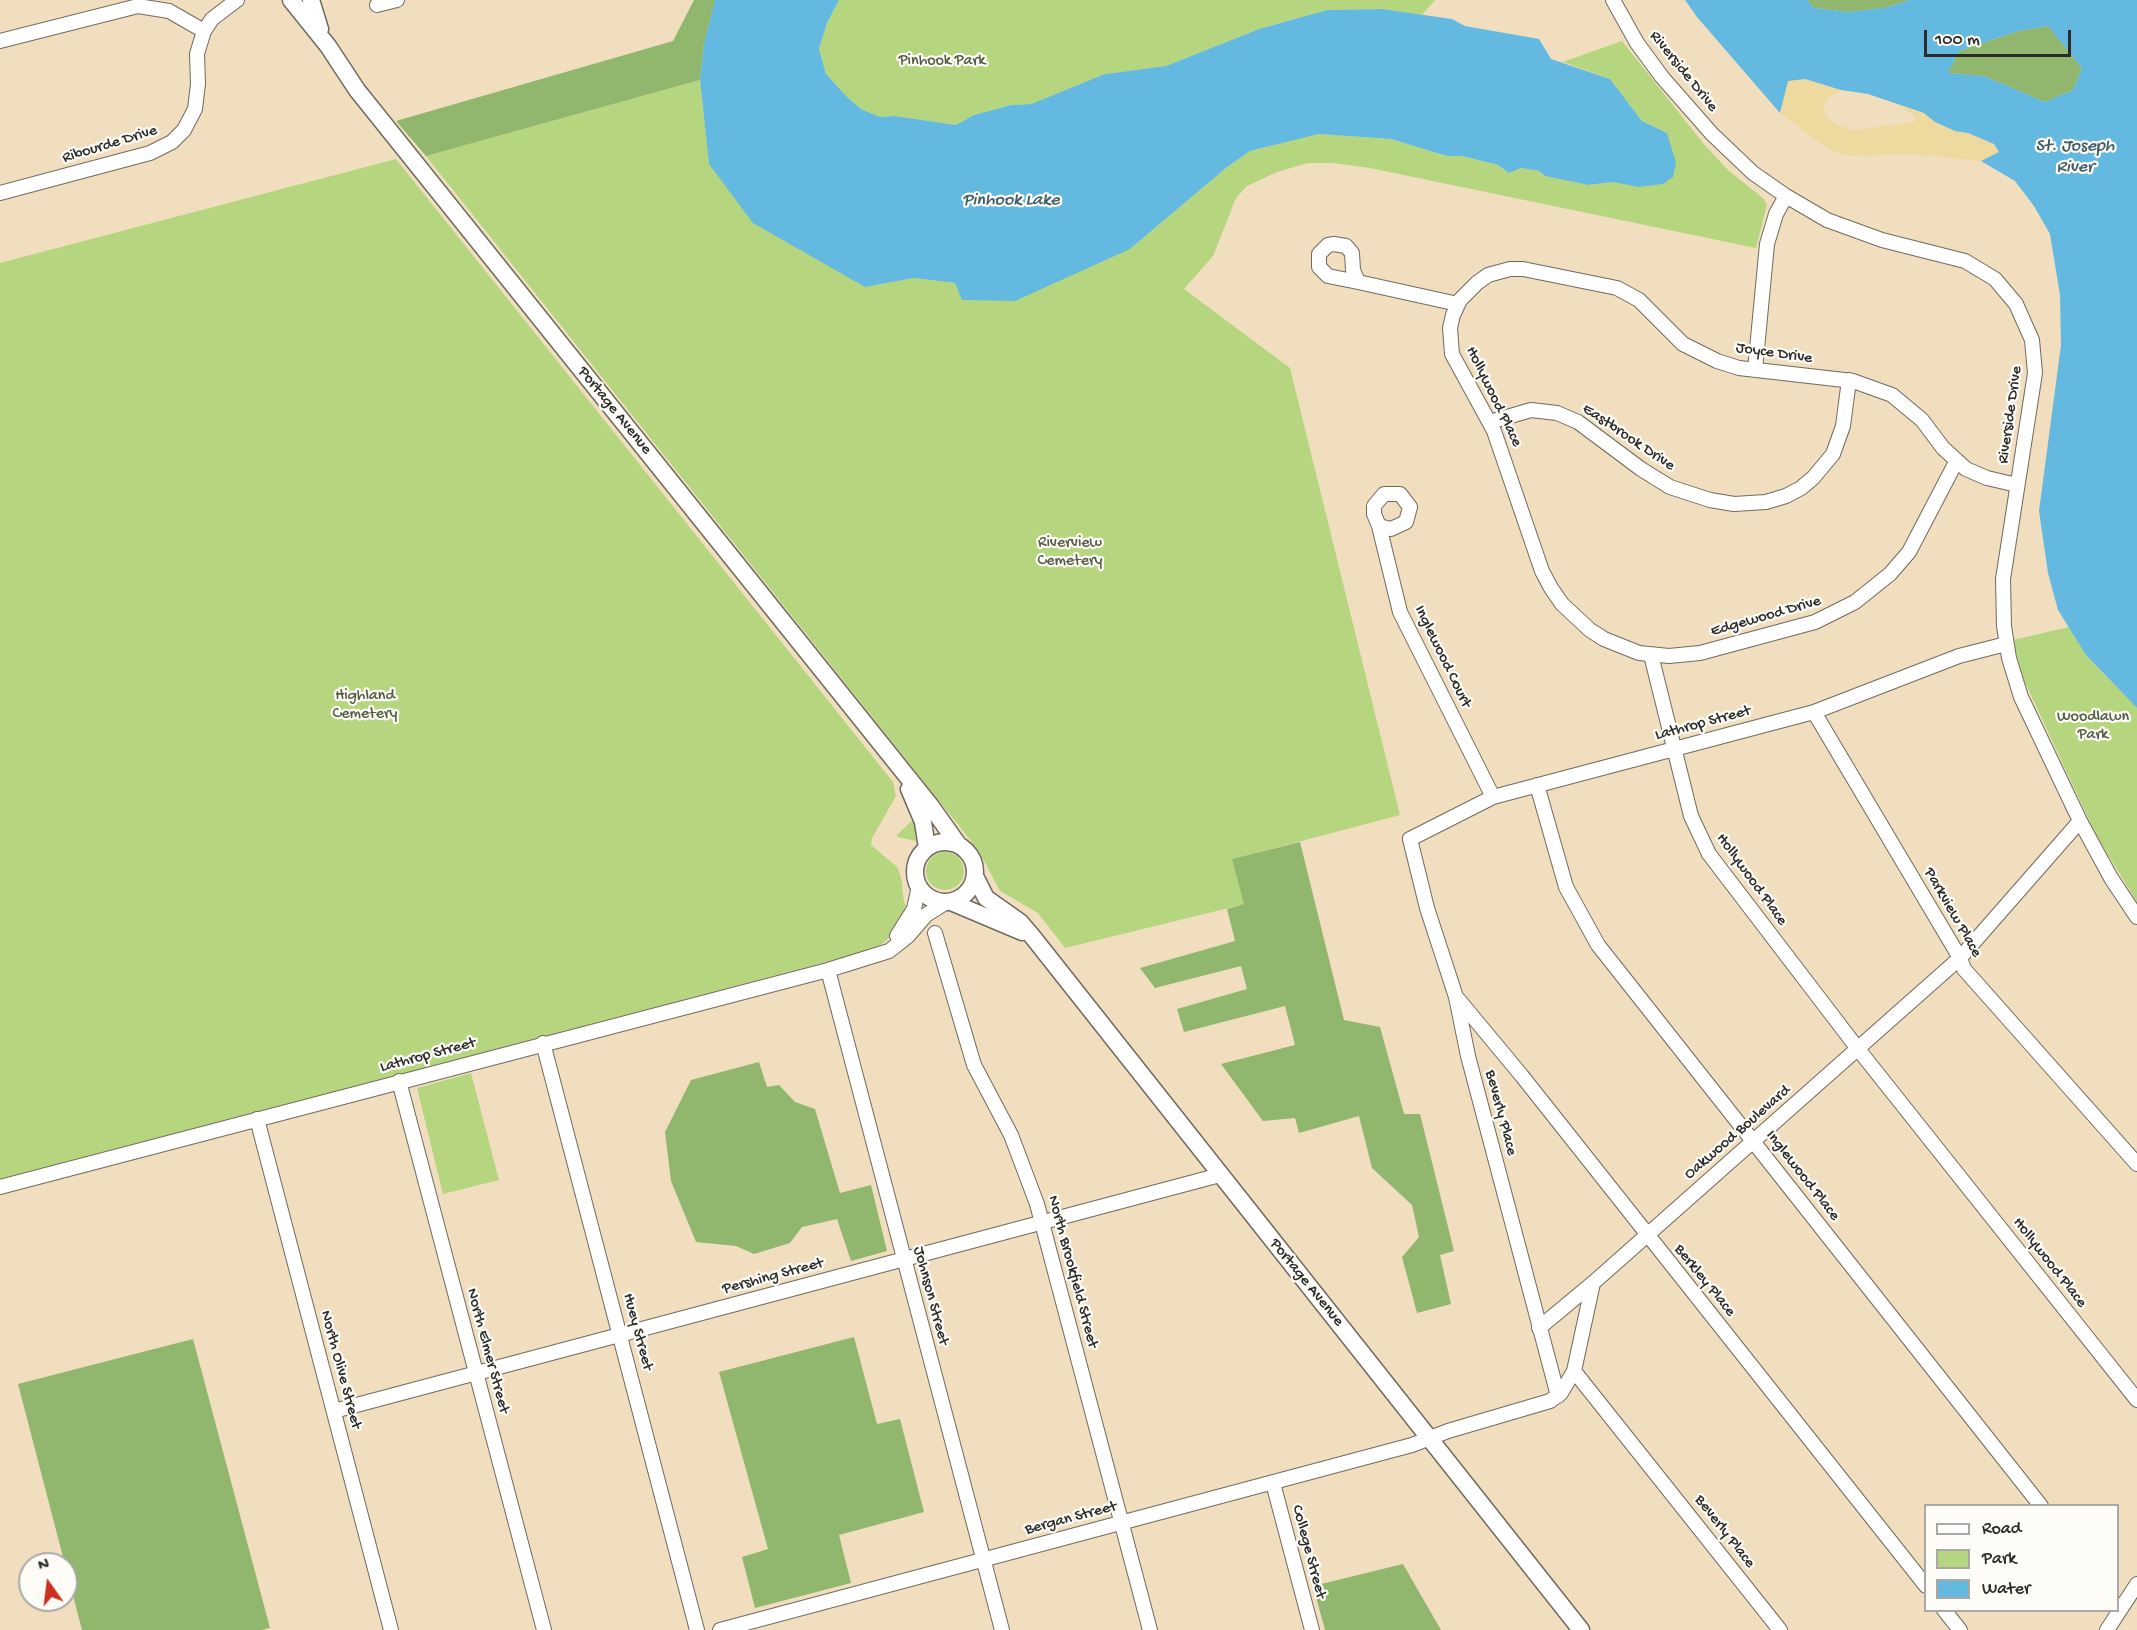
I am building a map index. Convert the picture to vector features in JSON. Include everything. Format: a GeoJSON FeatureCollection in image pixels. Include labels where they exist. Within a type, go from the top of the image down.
{"type":"FeatureCollection","features":[{"type":"Feature","properties":{"kind":"main road","name":"Portage Avenue"},"geometry":{"type":"LineString","coordinates":[[291,0],[328,46],[357,90],[957,843]]}},
{"type":"Feature","properties":{"kind":"main road","name":"Portage Avenue"},"geometry":{"type":"LineString","coordinates":[[311,0],[328,46]]}},
{"type":"Feature","properties":{"kind":"main road","name":"Portage Avenue"},"geometry":{"type":"LineString","coordinates":[[902,774],[923,822],[927,848]]}},
{"type":"Feature","properties":{"kind":"main road"},"geometry":{"type":"LineString","coordinates":[[948,841],[957,843],[973,861],[976,878],[969,891],[948,903],[929,898],[919,886],[916,866],[927,848],[948,841]]}},
{"type":"Feature","properties":{"kind":"main road","name":"Portage Avenue"},"geometry":{"type":"LineString","coordinates":[[976,878],[986,898],[1020,922],[1032,936],[1581,1630]]}},
{"type":"Feature","properties":{"kind":"main road","name":"Portage Avenue"},"geometry":{"type":"LineString","coordinates":[[948,903],[1032,936]]}},
{"type":"Feature","properties":{"kind":"street","name":"Ribourde Drive"},"geometry":{"type":"LineString","coordinates":[[0,193],[150,153],[172,142],[184,130],[195,109],[198,84],[196,54],[204,31],[212,19],[237,0]]}},
{"type":"Feature","properties":{"kind":"street"},"geometry":{"type":"LineString","coordinates":[[377,5],[397,0]]}},
{"type":"Feature","properties":{"kind":"street","name":"Riverside Drive"},"geometry":{"type":"LineString","coordinates":[[1613,0],[1644,51],[1712,134],[1753,172],[1786,196],[1827,220],[1856,231],[1965,261],[1995,279],[2006,290],[2026,323],[2035,355],[2035,374],[2003,579],[2006,644],[2021,697],[2080,821],[2110,878],[2137,917]]}},
{"type":"Feature","properties":{"kind":"street"},"geometry":{"type":"LineString","coordinates":[[0,41],[138,6],[169,11],[204,31]]}},
{"type":"Feature","properties":{"kind":"street"},"geometry":{"type":"LineString","coordinates":[[1755,370],[1767,244],[1776,214],[1786,196]]}},
{"type":"Feature","properties":{"kind":"street","name":"Joyce Drive"},"geometry":{"type":"LineString","coordinates":[[1458,304],[1477,283],[1497,272],[1510,269],[1523,269],[1608,285],[1638,300],[1666,330],[1698,353],[1739,368],[1849,380],[1872,386],[1908,407],[1956,462],[1987,478],[2018,485]]}},
{"type":"Feature","properties":{"kind":"street"},"geometry":{"type":"LineString","coordinates":[[1358,282],[1458,304]]}},
{"type":"Feature","properties":{"kind":"street","name":"Hollywood Place"},"geometry":{"type":"LineString","coordinates":[[1458,304],[1450,328],[1452,354],[1490,422],[1542,571],[1562,604],[1590,630],[1620,647],[1651,655],[1691,816],[1709,854],[1858,1048],[2137,1400]]}},
{"type":"Feature","properties":{"kind":"street","name":"Eastbrook Drive"},"geometry":{"type":"LineString","coordinates":[[1490,422],[1531,410],[1557,413],[1578,422],[1641,469],[1670,487],[1710,500],[1749,504],[1786,496],[1807,483],[1824,466],[1839,440],[1849,380]]}},
{"type":"Feature","properties":{"kind":"street","name":"Edgewood Drive"},"geometry":{"type":"LineString","coordinates":[[1651,655],[1688,655],[1773,634],[1815,622],[1855,602],[1890,574],[1909,552],[1956,462]]}},
{"type":"Feature","properties":{"kind":"street","name":"Inglewood Court"},"geometry":{"type":"LineString","coordinates":[[1379,526],[1403,621],[1493,797]]}},
{"type":"Feature","properties":{"kind":"street","name":"Lathrop Street"},"geometry":{"type":"LineString","coordinates":[[1410,839],[1493,797],[1814,712],[1959,656],[2006,644]]}},
{"type":"Feature","properties":{"kind":"street","name":"Parkview Place"},"geometry":{"type":"LineString","coordinates":[[1814,712],[1960,958],[1964,969],[2137,1164]]}},
{"type":"Feature","properties":{"kind":"street","name":"Inglewood Place"},"geometry":{"type":"LineString","coordinates":[[1538,785],[1566,887],[1593,937],[2039,1504]]}},
{"type":"Feature","properties":{"kind":"street","name":"Oakwood Boulevard"},"geometry":{"type":"LineString","coordinates":[[1593,1283],[1960,958],[2080,821]]}},
{"type":"Feature","properties":{"kind":"street","name":"Beverly Place"},"geometry":{"type":"LineString","coordinates":[[1410,839],[1427,908],[1456,997],[1468,1056],[1558,1396]]}},
{"type":"Feature","properties":{"kind":"street","name":"Lathrop Street"},"geometry":{"type":"LineString","coordinates":[[865,958],[900,934],[914,909],[919,886]]}},
{"type":"Feature","properties":{"kind":"street","name":"Lathrop Street"},"geometry":{"type":"LineString","coordinates":[[0,1187],[828,970],[889,951],[908,936],[926,915],[948,903]]}},
{"type":"Feature","properties":{"kind":"street","name":"North Brookfield Street"},"geometry":{"type":"LineString","coordinates":[[935,933],[970,1056],[1021,1158],[1042,1222],[1150,1630]]}},
{"type":"Feature","properties":{"kind":"street","name":"Johnson Street"},"geometry":{"type":"LineString","coordinates":[[828,970],[1002,1630]]}},
{"type":"Feature","properties":{"kind":"street","name":"Berkley Place"},"geometry":{"type":"LineString","coordinates":[[1456,997],[1522,1076],[1924,1583]]}},
{"type":"Feature","properties":{"kind":"street","name":"Huey Street"},"geometry":{"type":"LineString","coordinates":[[543,1043],[697,1630]]}},
{"type":"Feature","properties":{"kind":"street","name":"North Elmer Street"},"geometry":{"type":"LineString","coordinates":[[399,1081],[544,1630]]}},
{"type":"Feature","properties":{"kind":"street","name":"North Olive Street"},"geometry":{"type":"LineString","coordinates":[[257,1119],[391,1630]]}},
{"type":"Feature","properties":{"kind":"street","name":"Pershing Street"},"geometry":{"type":"LineString","coordinates":[[334,1411],[1220,1175]]}},
{"type":"Feature","properties":{"kind":"street"},"geometry":{"type":"LineString","coordinates":[[1539,1328],[1593,1283]]}},
{"type":"Feature","properties":{"kind":"street"},"geometry":{"type":"LineString","coordinates":[[1430,1438],[1542,1405],[1558,1396],[1574,1371],[1593,1283]]}},
{"type":"Feature","properties":{"kind":"street","name":"Beverly Place"},"geometry":{"type":"LineString","coordinates":[[1574,1371],[1780,1630]]}},
{"type":"Feature","properties":{"kind":"street","name":"Bergan Street"},"geometry":{"type":"LineString","coordinates":[[720,1630],[1273,1483],[1430,1438]]}},
{"type":"Feature","properties":{"kind":"street","name":"College Street"},"geometry":{"type":"LineString","coordinates":[[1273,1483],[1312,1630]]}},
{"type":"Feature","properties":{"kind":"street"},"geometry":{"type":"LineString","coordinates":[[2137,1584],[2121,1601],[2137,1612]]}},
{"type":"Feature","properties":{"kind":"street"},"geometry":{"type":"LineString","coordinates":[[1945,1612],[1960,1630]]}},
{"type":"Feature","properties":{"kind":"street"},"geometry":{"type":"LineString","coordinates":[[2107,1630],[2116,1612]]}},
{"type":"Feature","properties":{"kind":"green space"},"geometry":{"type":"Polygon","coordinates":[[[694,0],[715,0],[704,44],[700,80],[426,156],[396,121],[673,41],[694,0]]]}},
{"type":"Feature","properties":{"kind":"green space","name":"Pinhook Park"},"geometry":{"type":"Polygon","coordinates":[[[839,0],[1435,0],[1422,15],[1382,9],[1327,10],[1259,29],[1166,66],[1105,74],[1031,104],[1011,105],[974,115],[956,125],[895,116],[880,117],[861,109],[847,97],[826,74],[819,49],[827,23],[839,0]]]}},
{"type":"Feature","properties":{"kind":"green space"},"geometry":{"type":"Polygon","coordinates":[[[1807,0],[1910,0],[1884,8],[1849,12],[1814,8],[1807,0]]]}},
{"type":"Feature","properties":{"kind":"green space"},"geometry":{"type":"Polygon","coordinates":[[[2048,26],[2082,68],[2073,90],[2045,102],[1984,76],[1948,73],[1959,51],[2018,31],[2048,26]]]}},
{"type":"Feature","properties":{"kind":"green space","name":"Riverview Cemetery"},"geometry":{"type":"Polygon","coordinates":[[[1622,41],[1703,143],[1728,170],[1764,199],[1767,205],[1756,248],[1370,168],[1333,163],[1308,163],[1277,172],[1247,186],[1236,198],[1213,256],[1184,289],[1290,368],[1400,815],[1233,859],[1245,904],[1065,948],[1038,913],[1000,891],[979,851],[426,156],[700,80],[709,163],[865,287],[914,278],[956,283],[1130,249],[1226,168],[1250,151],[1319,134],[1391,139],[1447,156],[1462,156],[1498,165],[1509,173],[1521,168],[1539,171],[1545,176],[1588,185],[1613,182],[1638,187],[1667,133],[1642,121],[1610,79],[1563,62],[1622,41]]]}},
{"type":"Feature","properties":{"kind":"green space","name":"Highland Cemetery"},"geometry":{"type":"Polygon","coordinates":[[[396,159],[893,782],[896,796],[872,838],[871,845],[897,867],[901,877],[904,902],[909,911],[897,931],[882,944],[864,952],[0,1180],[0,263],[396,159]]]}},
{"type":"Feature","properties":{"kind":"green space","name":"Woodlawn Park"},"geometry":{"type":"Polygon","coordinates":[[[2069,627],[2086,655],[2137,708],[2137,902],[2096,835],[2023,678],[2013,640],[2069,627]]]}},
{"type":"Feature","properties":{"kind":"green space"},"geometry":{"type":"Polygon","coordinates":[[[914,819],[916,841],[898,837],[897,835],[914,819]]]}},
{"type":"Feature","properties":{"kind":"green space"},"geometry":{"type":"Polygon","coordinates":[[[1300,842],[1344,1020],[1380,1027],[1404,1114],[1420,1114],[1454,1251],[1440,1255],[1451,1304],[1417,1313],[1402,1257],[1419,1237],[1412,1205],[1372,1168],[1359,1116],[1299,1133],[1295,1118],[1263,1121],[1221,1064],[1295,1045],[1285,1006],[1184,1032],[1177,1009],[1247,989],[1241,966],[1155,988],[1140,968],[1235,941],[1227,909],[1244,904],[1232,859],[1300,842]]]}},
{"type":"Feature","properties":{"kind":"green space"},"geometry":{"type":"Polygon","coordinates":[[[945,852],[958,858],[964,871],[958,884],[945,890],[932,884],[926,871],[932,858],[945,852]]]}},
{"type":"Feature","properties":{"kind":"green space"},"geometry":{"type":"Polygon","coordinates":[[[759,1062],[767,1087],[779,1085],[795,1102],[815,1109],[840,1193],[871,1185],[887,1251],[851,1261],[837,1219],[802,1227],[790,1243],[754,1254],[736,1246],[696,1242],[671,1181],[665,1132],[691,1080],[759,1062]]]}},
{"type":"Feature","properties":{"kind":"green space"},"geometry":{"type":"Polygon","coordinates":[[[471,1073],[499,1180],[443,1194],[417,1088],[471,1073]]]}},
{"type":"Feature","properties":{"kind":"green space"},"geometry":{"type":"Polygon","coordinates":[[[854,1337],[877,1424],[900,1419],[924,1512],[839,1535],[851,1583],[755,1608],[742,1557],[768,1549],[719,1372],[854,1337]]]}},
{"type":"Feature","properties":{"kind":"green space"},"geometry":{"type":"Polygon","coordinates":[[[193,1339],[270,1628],[261,1630],[82,1630],[77,1612],[78,1552],[62,1552],[18,1384],[193,1339]]]}},
{"type":"Feature","properties":{"kind":"green space"},"geometry":{"type":"Polygon","coordinates":[[[1403,1564],[1441,1630],[1325,1630],[1313,1586],[1403,1564]]]}},
{"type":"Feature","properties":{"kind":"sand"},"geometry":{"type":"Polygon","coordinates":[[[1805,79],[1841,90],[1827,99],[1824,106],[1826,116],[1836,124],[1853,130],[1915,122],[1915,116],[1899,106],[1924,113],[1935,122],[1955,131],[1968,133],[1994,144],[1999,152],[1981,161],[1911,154],[1848,156],[1828,149],[1780,113],[1788,81],[1805,79]]]}},
{"type":"Feature","properties":{"kind":"water","name":"Pinhook Lake"},"geometry":{"type":"Polygon","coordinates":[[[715,0],[839,0],[827,23],[819,49],[826,74],[847,97],[861,109],[880,117],[895,116],[956,125],[974,115],[1011,105],[1031,104],[1105,74],[1166,66],[1259,29],[1327,10],[1382,9],[1452,19],[1465,26],[1539,39],[1551,59],[1610,79],[1642,121],[1667,133],[1676,163],[1673,177],[1663,184],[1638,187],[1613,182],[1588,185],[1545,176],[1539,171],[1521,168],[1509,173],[1498,165],[1462,156],[1447,156],[1391,139],[1319,134],[1250,151],[1226,168],[1130,249],[1015,301],[962,300],[955,283],[914,278],[865,287],[753,223],[709,164],[700,80],[704,44],[715,0]]]}},
{"type":"Feature","properties":{"kind":"water","name":"St. Joseph River"},"geometry":{"type":"Polygon","coordinates":[[[1685,0],[1807,0],[1814,8],[1849,12],[1884,8],[1910,0],[2137,0],[2137,708],[2086,655],[2058,610],[2048,573],[2039,511],[2061,345],[2060,295],[2050,234],[2034,206],[2015,181],[1981,161],[1999,152],[1994,144],[1968,133],[1955,131],[1935,122],[1924,113],[1868,94],[1841,90],[1805,79],[1788,81],[1780,113],[1685,0]],[[2048,26],[2018,31],[1959,51],[1948,73],[1984,76],[2045,102],[2073,90],[2082,68],[2048,26]]]}}]}
